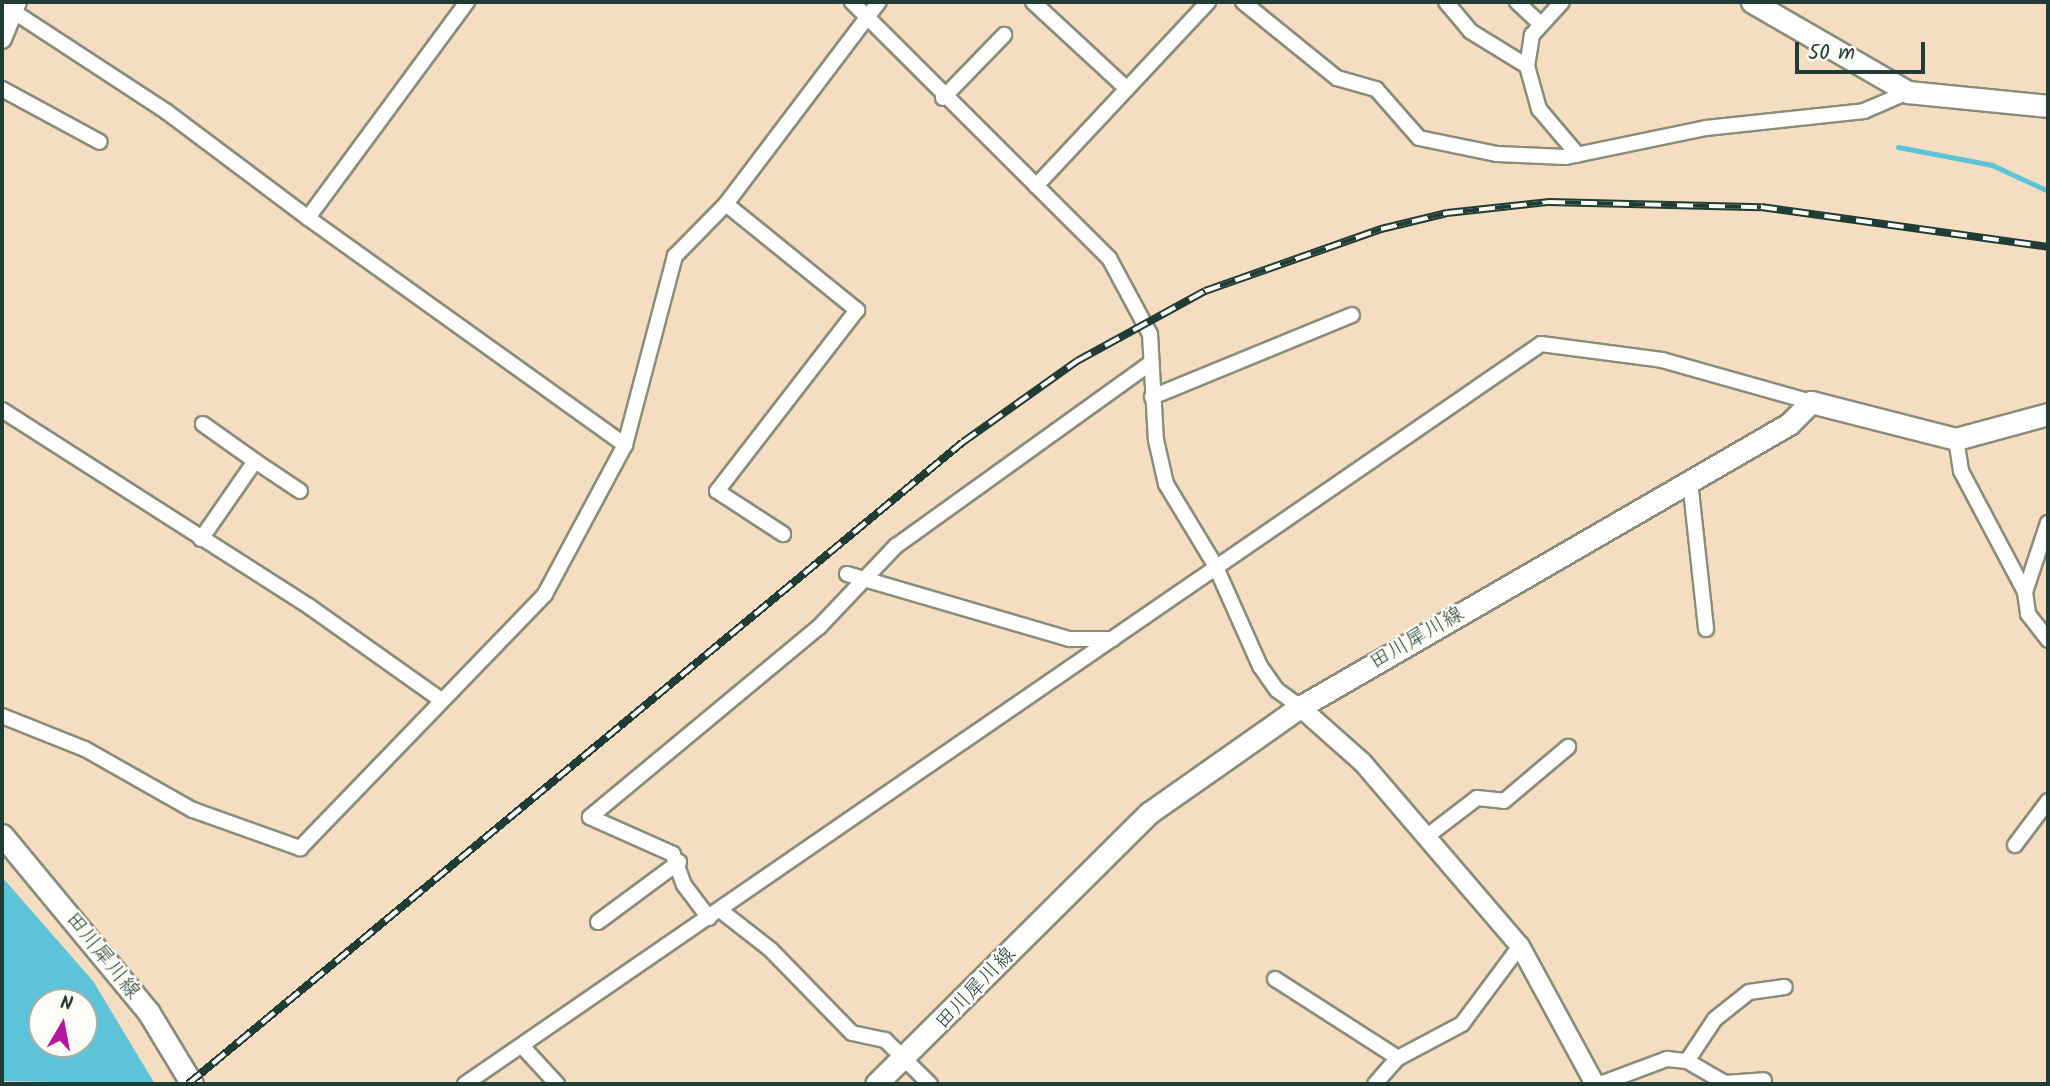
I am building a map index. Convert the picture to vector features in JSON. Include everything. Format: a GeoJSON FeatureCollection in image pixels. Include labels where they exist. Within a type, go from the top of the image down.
{"type":"FeatureCollection","features":[{"type":"Feature","properties":{"kind":"main road"},"geometry":{"type":"LineString","coordinates":[[1752,2],[1908,92],[2048,106]]}},
{"type":"Feature","properties":{"kind":"main road"},"geometry":{"type":"LineString","coordinates":[[1811,402],[1956,439],[2048,414]]}},
{"type":"Feature","properties":{"kind":"main road","name":"田川犀川線"},"geometry":{"type":"LineString","coordinates":[[876,1084],[905,1060],[1149,813],[1300,707],[1789,424],[1811,402]]}},
{"type":"Feature","properties":{"kind":"main road","name":"田川犀川線"},"geometry":{"type":"LineString","coordinates":[[2,835],[149,1013],[192,1084]]}},
{"type":"Feature","properties":{"kind":"street"},"geometry":{"type":"LineString","coordinates":[[308,218],[467,2]]}},
{"type":"Feature","properties":{"kind":"street"},"geometry":{"type":"LineString","coordinates":[[852,2],[943,98],[1109,258],[1150,334],[1152,397],[1166,484],[1215,565],[1260,666],[1277,690],[1363,763],[1520,946],[1597,1084],[1647,1061],[1687,1061],[1726,1083],[1764,1080]]}},
{"type":"Feature","properties":{"kind":"street"},"geometry":{"type":"LineString","coordinates":[[2,716],[75,744],[193,810],[300,848],[440,699],[545,594],[625,444],[675,256],[726,204],[870,20],[879,2]]}},
{"type":"Feature","properties":{"kind":"street"},"geometry":{"type":"LineString","coordinates":[[1033,2],[1127,89]]}},
{"type":"Feature","properties":{"kind":"street"},"geometry":{"type":"LineString","coordinates":[[1036,186],[1208,2]]}},
{"type":"Feature","properties":{"kind":"street"},"geometry":{"type":"LineString","coordinates":[[1243,2],[1337,78],[1376,89],[1419,138],[1497,154],[1578,155],[1706,128],[1864,111],[1908,92]]}},
{"type":"Feature","properties":{"kind":"street"},"geometry":{"type":"LineString","coordinates":[[1446,2],[1469,31],[1527,66]]}},
{"type":"Feature","properties":{"kind":"street"},"geometry":{"type":"LineString","coordinates":[[1517,2],[1541,24]]}},
{"type":"Feature","properties":{"kind":"street"},"geometry":{"type":"LineString","coordinates":[[1562,2],[1532,35],[1527,66],[1539,108],[1578,155]]}},
{"type":"Feature","properties":{"kind":"street"},"geometry":{"type":"LineString","coordinates":[[2,39],[11,4],[625,444]]}},
{"type":"Feature","properties":{"kind":"street"},"geometry":{"type":"LineString","coordinates":[[943,98],[1004,35]]}},
{"type":"Feature","properties":{"kind":"street"},"geometry":{"type":"LineString","coordinates":[[2,89],[100,142]]}},
{"type":"Feature","properties":{"kind":"street"},"geometry":{"type":"LineString","coordinates":[[726,204],[857,310],[717,491],[783,534]]}},
{"type":"Feature","properties":{"kind":"street"},"geometry":{"type":"LineString","coordinates":[[1152,397],[1352,315]]}},
{"type":"Feature","properties":{"kind":"street"},"geometry":{"type":"LineString","coordinates":[[465,1084],[1114,639],[1215,565],[1541,344],[1662,360],[1811,402]]}},
{"type":"Feature","properties":{"kind":"street"},"geometry":{"type":"LineString","coordinates":[[930,1084],[885,1040],[852,1033],[771,950],[715,914],[684,885],[679,862],[673,854],[590,817],[819,627],[895,546],[1151,363]]}},
{"type":"Feature","properties":{"kind":"street"},"geometry":{"type":"LineString","coordinates":[[2,410],[440,699]]}},
{"type":"Feature","properties":{"kind":"street"},"geometry":{"type":"LineString","coordinates":[[203,424],[300,491]]}},
{"type":"Feature","properties":{"kind":"street"},"geometry":{"type":"LineString","coordinates":[[1956,439],[1961,471],[2025,592],[2028,614],[2048,640]]}},
{"type":"Feature","properties":{"kind":"street"},"geometry":{"type":"LineString","coordinates":[[201,540],[255,461]]}},
{"type":"Feature","properties":{"kind":"street"},"geometry":{"type":"LineString","coordinates":[[1690,481],[1706,629]]}},
{"type":"Feature","properties":{"kind":"street"},"geometry":{"type":"LineString","coordinates":[[2025,592],[2048,523]]}},
{"type":"Feature","properties":{"kind":"street"},"geometry":{"type":"LineString","coordinates":[[847,574],[862,583],[1070,639],[1114,639]]}},
{"type":"Feature","properties":{"kind":"street"},"geometry":{"type":"LineString","coordinates":[[1426,837],[1477,798],[1504,801],[1567,747]]}},
{"type":"Feature","properties":{"kind":"street"},"geometry":{"type":"LineString","coordinates":[[2015,845],[2048,801]]}},
{"type":"Feature","properties":{"kind":"street"},"geometry":{"type":"LineString","coordinates":[[598,922],[679,862]]}},
{"type":"Feature","properties":{"kind":"street"},"geometry":{"type":"LineString","coordinates":[[1375,1084],[1398,1058],[1462,1024],[1520,946]]}},
{"type":"Feature","properties":{"kind":"street"},"geometry":{"type":"LineString","coordinates":[[1275,979],[1398,1058]]}},
{"type":"Feature","properties":{"kind":"street"},"geometry":{"type":"LineString","coordinates":[[1687,1061],[1715,1019],[1749,992],[1785,987]]}},
{"type":"Feature","properties":{"kind":"street"},"geometry":{"type":"LineString","coordinates":[[522,1046],[557,1084]]}},
{"type":"Feature","properties":{"kind":"water"},"geometry":{"type":"Polygon","coordinates":[[[2,877],[97,988],[28,988],[28,1058],[98,1058],[98,989],[155,1084],[2,1081],[2,877]]]}},
{"type":"Feature","properties":{"kind":"waterway"},"geometry":{"type":"LineString","coordinates":[[1898,147],[1992,165],[2048,191]]}},
{"type":"Feature","properties":{"kind":"railway"},"geometry":{"type":"LineString","coordinates":[[188,1084],[963,442],[1077,361],[1205,291],[1381,229],[1447,213],[1549,202],[1761,207],[2048,247]]}}]}
